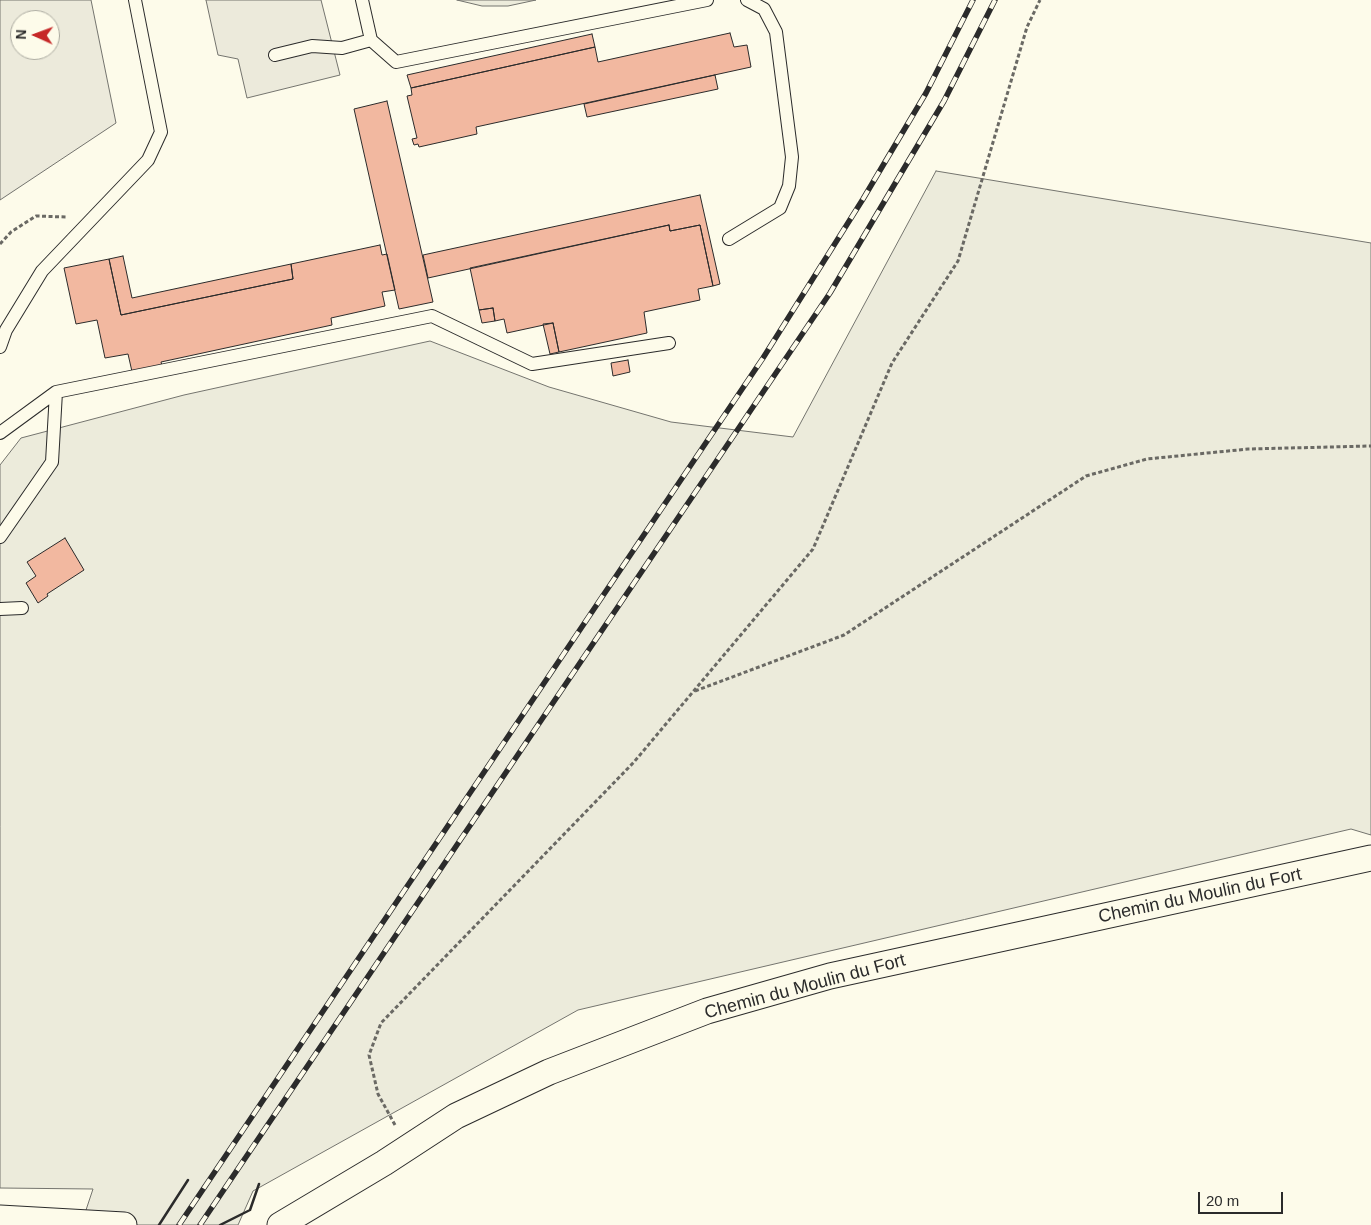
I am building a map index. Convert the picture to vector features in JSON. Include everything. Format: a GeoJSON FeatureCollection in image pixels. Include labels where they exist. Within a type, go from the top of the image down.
{"type":"FeatureCollection","features":[{"type":"Feature","properties":{"kind":"street","name":"Chemin du Moulin du Fort"},"geometry":{"type":"LineString","coordinates":[[280,1225],[456,1116],[549,1072],[707,1011],[830,976],[1371,858]]}},
{"type":"Feature","properties":{"kind":"street"},"geometry":{"type":"LineString","coordinates":[[0,1218],[124,1225]]}},
{"type":"Feature","properties":{"kind":"lane"},"geometry":{"type":"LineString","coordinates":[[0,347],[6,330],[42,271],[148,160],[161,132],[135,0]]}},
{"type":"Feature","properties":{"kind":"lane"},"geometry":{"type":"LineString","coordinates":[[362,0],[370,40],[396,62],[707,0]]}},
{"type":"Feature","properties":{"kind":"lane"},"geometry":{"type":"LineString","coordinates":[[729,239],[780,208],[789,186],[792,157],[776,32],[764,9],[747,0]]}},
{"type":"Feature","properties":{"kind":"lane"},"geometry":{"type":"LineString","coordinates":[[275,55],[312,46],[342,48],[370,40]]}},
{"type":"Feature","properties":{"kind":"lane"},"geometry":{"type":"LineString","coordinates":[[0,432],[56,392],[432,316],[532,364],[669,343]]}},
{"type":"Feature","properties":{"kind":"lane"},"geometry":{"type":"LineString","coordinates":[[0,537],[52,462],[56,392]]}},
{"type":"Feature","properties":{"kind":"lane"},"geometry":{"type":"LineString","coordinates":[[0,609],[22,608]]}},
{"type":"Feature","properties":{"kind":"path"},"geometry":{"type":"LineString","coordinates":[[408,1147],[378,1094],[369,1055],[381,1023],[634,762],[813,549],[892,363],[958,261],[1027,27],[1040,0]]}},
{"type":"Feature","properties":{"kind":"path"},"geometry":{"type":"LineString","coordinates":[[0,244],[11,232],[36,216],[59,215],[88,222]]}},
{"type":"Feature","properties":{"kind":"path"},"geometry":{"type":"LineString","coordinates":[[694,691],[844,635],[1086,476],[1147,459],[1248,448],[1371,446]]}},
{"type":"Feature","properties":{"kind":"shaded area"},"geometry":{"type":"Polygon","coordinates":[[[0,0],[91,0],[116,123],[0,200],[0,0]]]}},
{"type":"Feature","properties":{"kind":"shaded area"},"geometry":{"type":"Polygon","coordinates":[[[206,0],[321,0],[340,75],[247,98],[238,59],[218,55],[206,0]]]}},
{"type":"Feature","properties":{"kind":"shaded area"},"geometry":{"type":"Polygon","coordinates":[[[457,0],[536,0],[508,6],[482,6],[457,0]]]}},
{"type":"Feature","properties":{"kind":"shaded area"},"geometry":{"type":"Polygon","coordinates":[[[936,171],[1371,243],[1371,835],[1351,829],[578,1010],[253,1191],[238,1225],[81,1225],[93,1189],[0,1188],[0,465],[21,438],[184,395],[430,341],[549,387],[671,422],[793,437],[936,171]]]}},
{"type":"Feature","properties":{"kind":"building"},"geometry":{"type":"Polygon","coordinates":[[[730,33],[734,47],[747,45],[751,67],[476,127],[477,134],[419,147],[418,144],[414,145],[412,139],[417,138],[407,96],[412,95],[411,88],[595,47],[598,62],[730,33]]]}},
{"type":"Feature","properties":{"kind":"building"},"geometry":{"type":"Polygon","coordinates":[[[592,34],[595,47],[411,88],[407,75],[592,34]]]}},
{"type":"Feature","properties":{"kind":"building"},"geometry":{"type":"Polygon","coordinates":[[[715,75],[718,89],[587,117],[584,104],[715,75]]]}},
{"type":"Feature","properties":{"kind":"building"},"geometry":{"type":"Polygon","coordinates":[[[387,101],[433,302],[399,309],[354,109],[387,101]]]}},
{"type":"Feature","properties":{"kind":"building"},"geometry":{"type":"Polygon","coordinates":[[[700,195],[720,284],[713,286],[700,225],[670,231],[669,225],[428,278],[423,255],[700,195]]]}},
{"type":"Feature","properties":{"kind":"building"},"geometry":{"type":"Polygon","coordinates":[[[669,225],[670,231],[700,225],[713,286],[698,289],[700,300],[644,312],[647,333],[559,352],[553,323],[507,333],[504,319],[495,321],[493,308],[479,310],[470,268],[669,225]]]}},
{"type":"Feature","properties":{"kind":"building"},"geometry":{"type":"Polygon","coordinates":[[[380,245],[382,255],[387,254],[395,290],[382,292],[385,306],[331,318],[332,325],[161,362],[163,369],[133,376],[128,354],[105,358],[97,320],[76,324],[64,268],[109,259],[121,315],[293,279],[291,264],[380,245]]]}},
{"type":"Feature","properties":{"kind":"building"},"geometry":{"type":"Polygon","coordinates":[[[123,256],[132,298],[291,264],[293,279],[121,315],[109,259],[123,256]]]}},
{"type":"Feature","properties":{"kind":"building"},"geometry":{"type":"Polygon","coordinates":[[[493,308],[495,321],[482,323],[479,310],[493,308]]]}},
{"type":"Feature","properties":{"kind":"building"},"geometry":{"type":"Polygon","coordinates":[[[553,323],[559,352],[550,354],[543,324],[553,323]]]}},
{"type":"Feature","properties":{"kind":"building"},"geometry":{"type":"Polygon","coordinates":[[[628,360],[630,372],[613,376],[611,363],[628,360]]]}},
{"type":"Feature","properties":{"kind":"building"},"geometry":{"type":"Polygon","coordinates":[[[65,538],[84,570],[47,594],[48,596],[38,603],[26,583],[36,576],[27,562],[65,538]]]}},
{"type":"Feature","properties":{"kind":"railway"},"geometry":{"type":"LineString","coordinates":[[179,1225],[763,358],[863,199],[926,93],[973,0]]}},
{"type":"Feature","properties":{"kind":"railway"},"geometry":{"type":"LineString","coordinates":[[200,1225],[830,293],[944,101],[995,0]]}},
{"type":"Feature","properties":{"kind":"wall"},"geometry":{"type":"LineString","coordinates":[[159,1225],[188,1180]]}},
{"type":"Feature","properties":{"kind":"wall"},"geometry":{"type":"LineString","coordinates":[[220,1225],[250,1210],[259,1184]]}}]}
